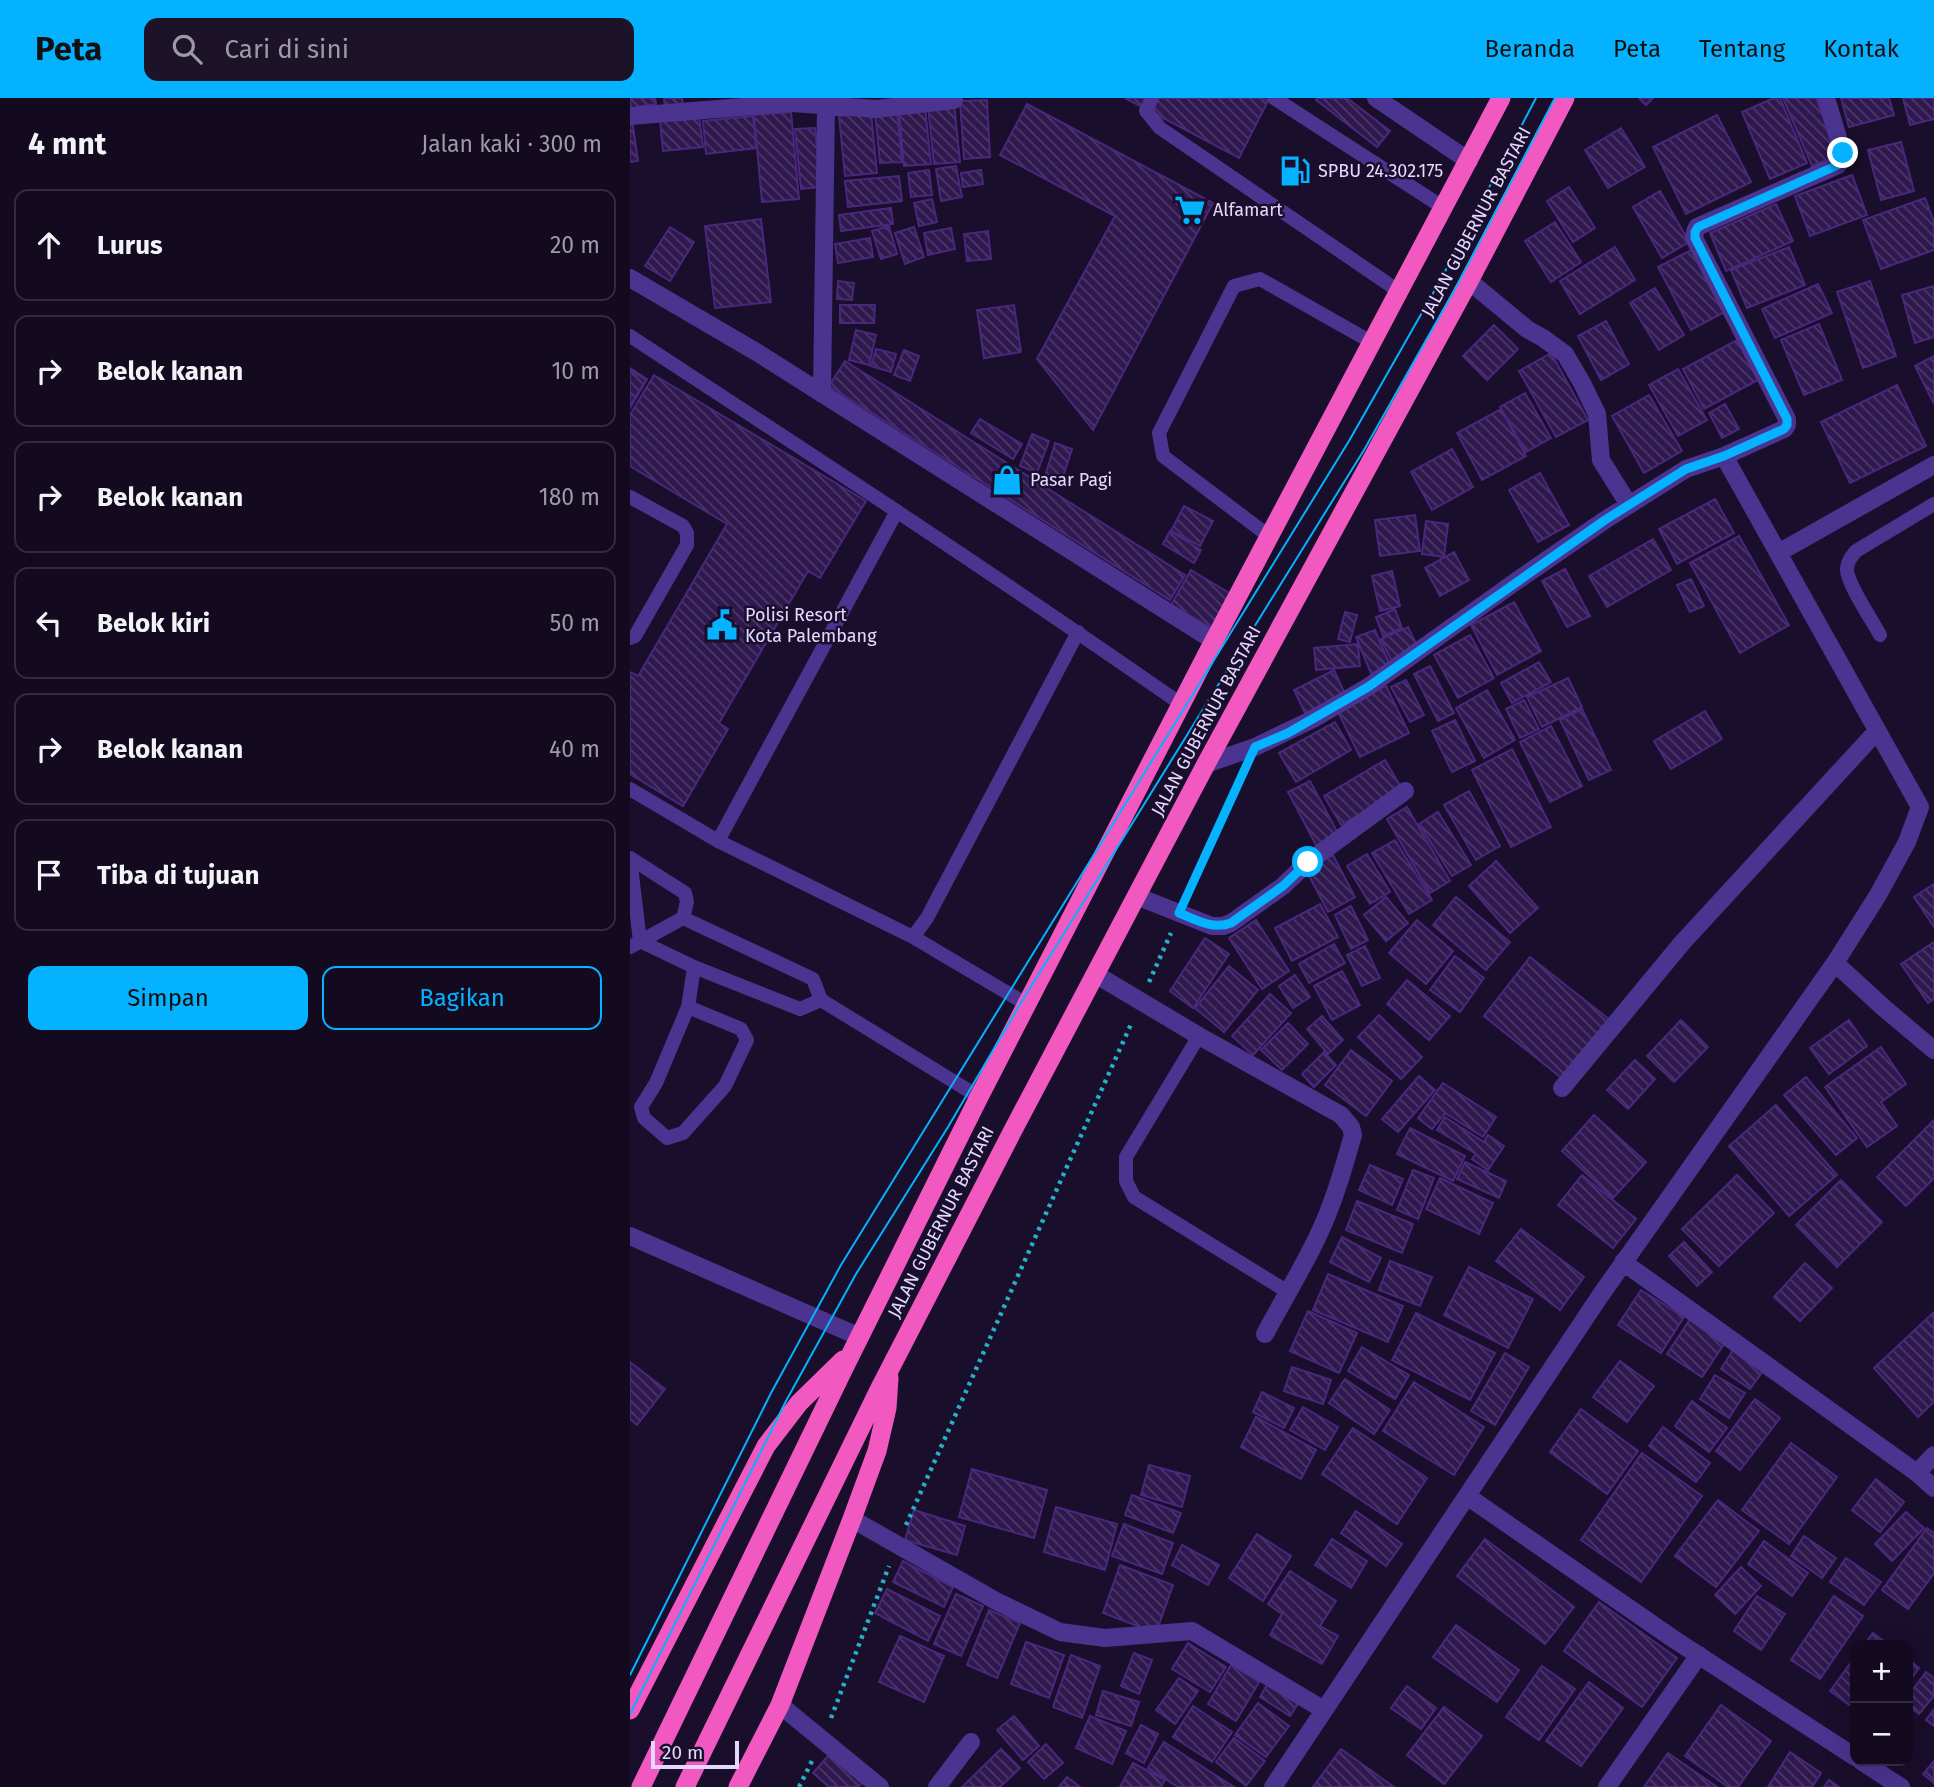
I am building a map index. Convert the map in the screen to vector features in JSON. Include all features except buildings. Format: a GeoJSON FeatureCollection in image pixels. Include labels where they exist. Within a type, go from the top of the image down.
{"type":"FeatureCollection","features":[{"type":"Feature","properties":{"kind":"highway","name":"JALAN GUBERNUR BASTARI"},"geometry":{"type":"LineString","coordinates":[[640,1787],[979,1097],[1181,704],[1501,98]]}},
{"type":"Feature","properties":{"kind":"highway","name":"JALAN GUBERNUR BASTARI"},"geometry":{"type":"LineString","coordinates":[[685,1787],[890,1366],[1206,764],[1469,281],[1565,98]]}},
{"type":"Feature","properties":{"kind":"highway","name":"JALAN GUBERNUR BASTARI"},"geometry":{"type":"LineString","coordinates":[[630,1710],[766,1446],[799,1403],[857,1344]]}},
{"type":"Feature","properties":{"kind":"highway","name":"JALAN GUBERNUR BASTARI"},"geometry":{"type":"LineString","coordinates":[[738,1787],[780,1705],[877,1451],[887,1408],[890,1366]]}},
{"type":"Feature","properties":{"kind":"street"},"geometry":{"type":"LineString","coordinates":[[1376,98],[1469,161]]}},
{"type":"Feature","properties":{"kind":"street"},"geometry":{"type":"LineString","coordinates":[[1206,764],[1255,747],[1305,724],[1368,687],[1515,582],[1686,469],[1724,456],[1784,429],[1787,419],[1695,238],[1695,232],[1698,227],[1838,165],[1843,153],[1826,98]]}},
{"type":"Feature","properties":{"kind":"street"},"geometry":{"type":"LineString","coordinates":[[630,116],[792,101],[876,109],[954,100]]}},
{"type":"Feature","properties":{"kind":"street"},"geometry":{"type":"LineString","coordinates":[[822,394],[826,106]]}},
{"type":"Feature","properties":{"kind":"street"},"geometry":{"type":"LineString","coordinates":[[630,278],[758,353],[1214,641]]}},
{"type":"Feature","properties":{"kind":"street"},"geometry":{"type":"LineString","coordinates":[[1469,281],[1527,329],[1565,354],[1597,414],[1601,460],[1629,505]]}},
{"type":"Feature","properties":{"kind":"street"},"geometry":{"type":"LineString","coordinates":[[1273,1787],[1623,1262],[1835,963],[1878,895],[1927,803],[1877,731],[1724,456]]}},
{"type":"Feature","properties":{"kind":"street"},"geometry":{"type":"LineString","coordinates":[[1778,553],[1934,465]]}},
{"type":"Feature","properties":{"kind":"street"},"geometry":{"type":"LineString","coordinates":[[1562,1088],[1690,933],[1877,731]]}},
{"type":"Feature","properties":{"kind":"street"},"geometry":{"type":"LineString","coordinates":[[1136,896],[1212,926],[1231,923],[1405,791]]}},
{"type":"Feature","properties":{"kind":"street"},"geometry":{"type":"LineString","coordinates":[[1835,963],[1934,1050]]}},
{"type":"Feature","properties":{"kind":"street"},"geometry":{"type":"LineString","coordinates":[[1095,974],[1341,1115],[1351,1127],[1353,1135],[1327,1215],[1265,1334]]}},
{"type":"Feature","properties":{"kind":"street"},"geometry":{"type":"LineString","coordinates":[[630,1236],[857,1344]]}},
{"type":"Feature","properties":{"kind":"street"},"geometry":{"type":"LineString","coordinates":[[1623,1262],[1917,1473],[1934,1488]]}},
{"type":"Feature","properties":{"kind":"street"},"geometry":{"type":"LineString","coordinates":[[1917,1473],[1934,1455]]}},
{"type":"Feature","properties":{"kind":"street"},"geometry":{"type":"LineString","coordinates":[[1466,1496],[1699,1655],[1850,1754]]}},
{"type":"Feature","properties":{"kind":"street"},"geometry":{"type":"LineString","coordinates":[[852,1519],[996,1601],[1060,1632],[1105,1637],[1192,1631],[1324,1710]]}},
{"type":"Feature","properties":{"kind":"street"},"geometry":{"type":"LineString","coordinates":[[1607,1787],[1699,1655]]}},
{"type":"Feature","properties":{"kind":"street"},"geometry":{"type":"LineString","coordinates":[[780,1705],[880,1787]]}},
{"type":"Feature","properties":{"kind":"street"},"geometry":{"type":"LineString","coordinates":[[937,1787],[971,1742]]}},
{"type":"Feature","properties":{"kind":"street"},"geometry":{"type":"LineString","coordinates":[[1869,1766],[1901,1787]]}},
{"type":"Feature","properties":{"kind":"lane"},"geometry":{"type":"LineString","coordinates":[[1152,98],[1146,111],[1160,128],[1400,292]]}},
{"type":"Feature","properties":{"kind":"lane"},"geometry":{"type":"LineString","coordinates":[[1274,98],[1444,208]]}},
{"type":"Feature","properties":{"kind":"lane"},"geometry":{"type":"LineString","coordinates":[[1270,537],[1163,456],[1159,433],[1234,286],[1261,279],[1373,343]]}},
{"type":"Feature","properties":{"kind":"lane"},"geometry":{"type":"LineString","coordinates":[[630,336],[897,511],[1181,704]]}},
{"type":"Feature","properties":{"kind":"lane"},"geometry":{"type":"LineString","coordinates":[[630,497],[683,526],[687,533],[687,544],[635,636],[630,638]]}},
{"type":"Feature","properties":{"kind":"lane"},"geometry":{"type":"LineString","coordinates":[[1880,635],[1849,578],[1847,567],[1850,558],[1856,551],[1934,504]]}},
{"type":"Feature","properties":{"kind":"lane"},"geometry":{"type":"LineString","coordinates":[[718,841],[897,511]]}},
{"type":"Feature","properties":{"kind":"lane"},"geometry":{"type":"LineString","coordinates":[[913,937],[928,918],[1078,632]]}},
{"type":"Feature","properties":{"kind":"lane"},"geometry":{"type":"LineString","coordinates":[[630,789],[718,841],[913,937],[1028,1005]]}},
{"type":"Feature","properties":{"kind":"lane"},"geometry":{"type":"LineString","coordinates":[[630,858],[685,893],[687,902],[683,918],[635,944],[630,858]]}},
{"type":"Feature","properties":{"kind":"lane"},"geometry":{"type":"LineString","coordinates":[[683,918],[813,979],[821,1000],[979,1097]]}},
{"type":"Feature","properties":{"kind":"lane"},"geometry":{"type":"LineString","coordinates":[[635,944],[800,1009],[821,1000]]}},
{"type":"Feature","properties":{"kind":"lane"},"geometry":{"type":"LineString","coordinates":[[688,1007],[741,1029],[747,1040],[725,1086],[683,1133],[667,1138],[644,1118],[641,1107],[656,1083],[688,1007],[694,967]]}},
{"type":"Feature","properties":{"kind":"lane"},"geometry":{"type":"LineString","coordinates":[[1199,1035],[1126,1157],[1126,1181],[1134,1197],[1288,1292]]}},
{"type":"Feature","properties":{"kind":"path"},"geometry":{"type":"LineString","coordinates":[[799,1787],[822,1740],[897,1545],[1255,747]]}},
{"type":"Feature","properties":{"kind":"tram line"},"geometry":{"type":"LineString","coordinates":[[630,1675],[771,1393],[841,1265],[1349,441],[1440,281],[1536,98]]}},
{"type":"Feature","properties":{"kind":"tram line"},"geometry":{"type":"LineString","coordinates":[[630,1714],[786,1401],[856,1274],[1364,450],[1455,289],[1555,98]]}},
{"type":"Feature","properties":{"kind":"place","name":"SPBU 24.302.175"},"geometry":{"type":"Point","coordinates":[1295,171]}},
{"type":"Feature","properties":{"kind":"place","name":"Alfamart"},"geometry":{"type":"Point","coordinates":[1190,210]}},
{"type":"Feature","properties":{"kind":"place","name":"Pasar Pagi"},"geometry":{"type":"Point","coordinates":[1007,480]}},
{"type":"Feature","properties":{"kind":"place","name":"Polisi Resort Kota Palembang"},"geometry":{"type":"Point","coordinates":[722,625]}},
{"type":"Feature","properties":{"kind":"route"},"geometry":{"type":"LineString","coordinates":[[1308,862],[1283,886],[1231,923],[1212,926],[1179,913],[1255,747],[1288,733],[1368,687],[1605,520],[1686,469],[1724,456],[1784,429],[1787,419],[1695,238],[1695,232],[1698,227],[1838,165],[1843,153]]}}]}
